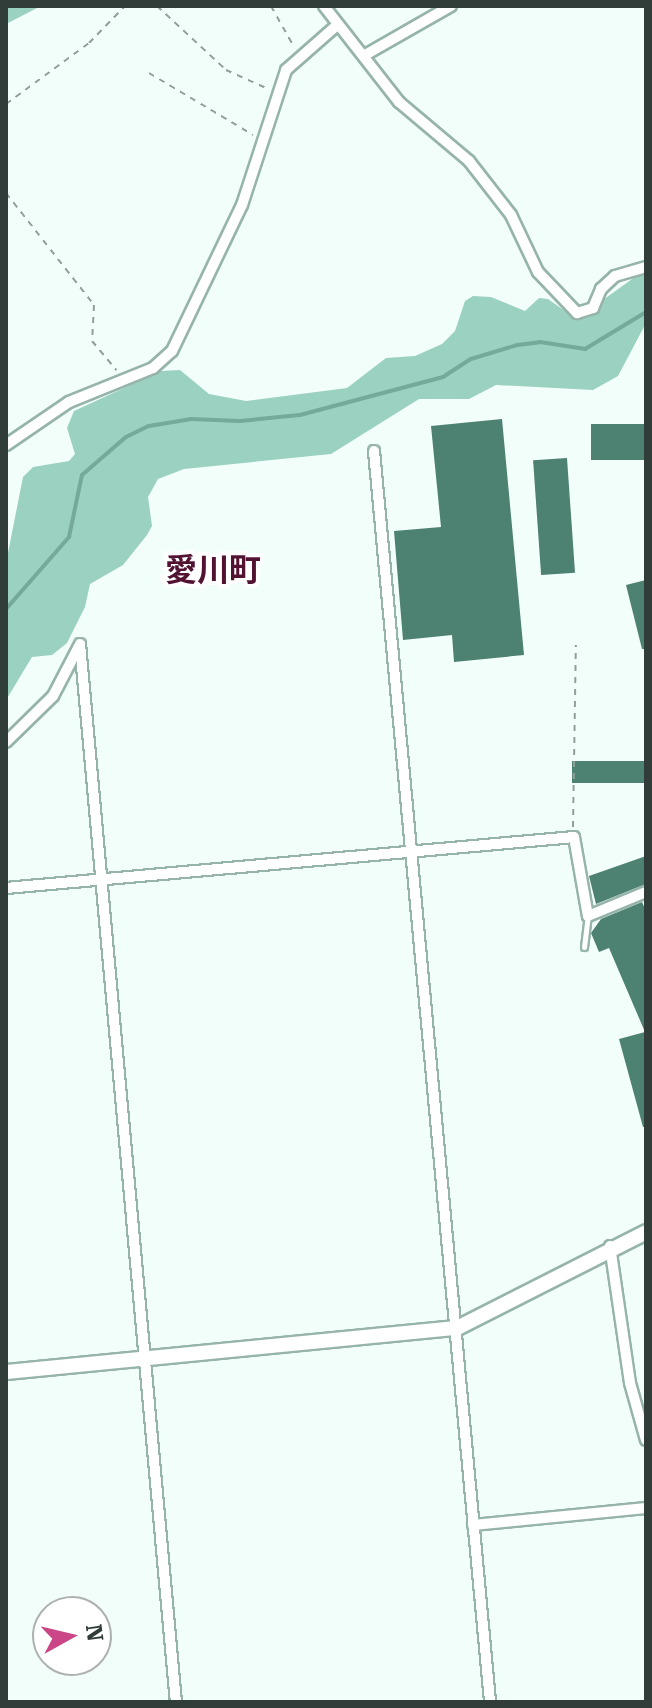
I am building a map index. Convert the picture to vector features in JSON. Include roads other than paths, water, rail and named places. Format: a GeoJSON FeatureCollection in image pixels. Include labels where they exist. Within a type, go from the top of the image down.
{"type":"FeatureCollection","features":[{"type":"Feature","properties":{"kind":"street"},"geometry":{"type":"LineString","coordinates":[[324,6],[336,26],[365,55],[399,102],[469,161],[511,215],[538,272],[577,313],[593,308],[601,289],[615,276],[646,267]]}},
{"type":"Feature","properties":{"kind":"street"},"geometry":{"type":"LineString","coordinates":[[365,55],[451,6]]}},
{"type":"Feature","properties":{"kind":"street"},"geometry":{"type":"LineString","coordinates":[[6,445],[69,402],[122,377],[153,368],[172,351],[242,205],[279,92],[298,55],[336,26]]}},
{"type":"Feature","properties":{"kind":"street"},"geometry":{"type":"LineString","coordinates":[[374,451],[490,1702]]}},
{"type":"Feature","properties":{"kind":"street"},"geometry":{"type":"LineString","coordinates":[[6,742],[53,696],[80,644],[176,1702]]}},
{"type":"Feature","properties":{"kind":"street"},"geometry":{"type":"LineString","coordinates":[[6,888],[574,837],[588,916],[646,892]]}},
{"type":"Feature","properties":{"kind":"street"},"geometry":{"type":"LineString","coordinates":[[6,1372],[457,1328],[610,1246],[646,1232]]}},
{"type":"Feature","properties":{"kind":"street"},"geometry":{"type":"LineString","coordinates":[[610,1246],[627,1369],[646,1440]]}},
{"type":"Feature","properties":{"kind":"street"},"geometry":{"type":"LineString","coordinates":[[473,1525],[646,1508]]}},
{"type":"Feature","properties":{"kind":"lane"},"geometry":{"type":"LineString","coordinates":[[584,947],[588,916]]}},
{"type":"Feature","properties":{"kind":"waterway"},"geometry":{"type":"LineString","coordinates":[[6,609],[69,537],[82,475],[126,437],[149,426],[191,419],[240,421],[300,415],[443,377],[471,359],[517,345],[540,342],[585,349],[646,312]]}},
{"type":"Feature","properties":{"kind":"district","name":"愛川町"},"geometry":{"type":"Point","coordinates":[213,570]}}]}
